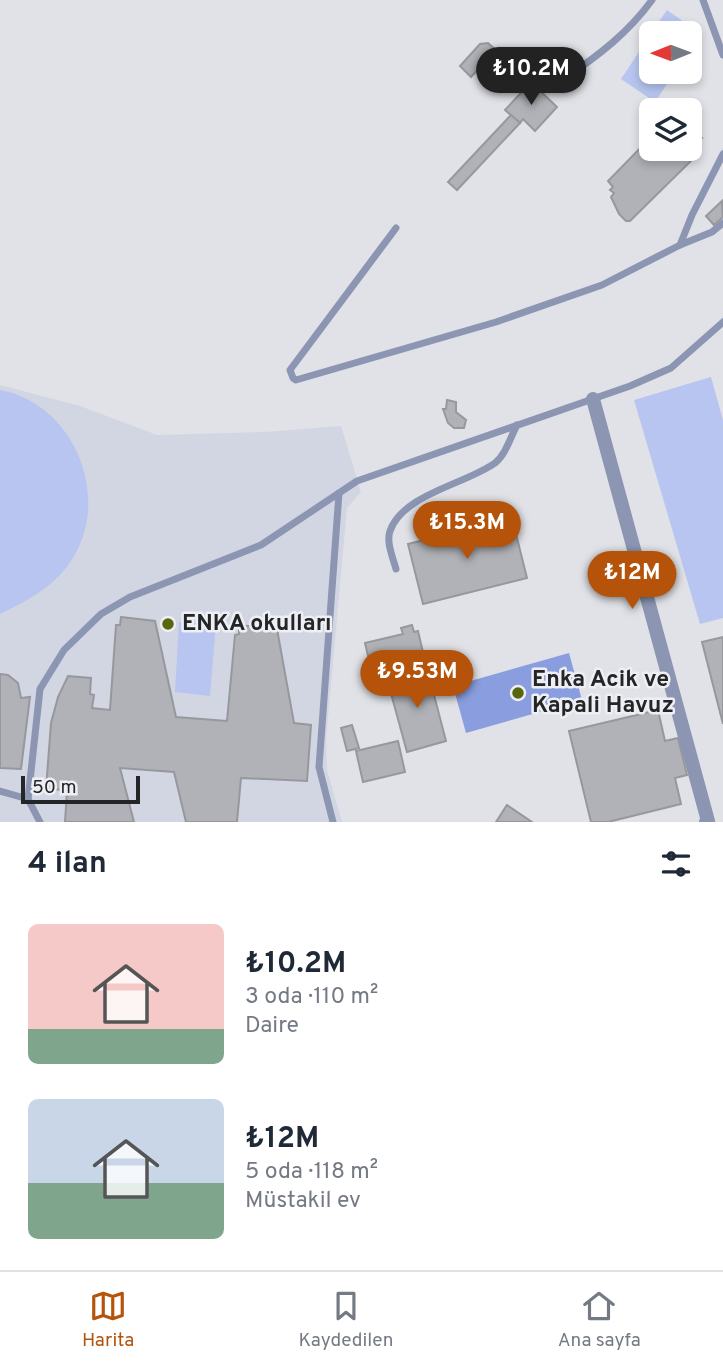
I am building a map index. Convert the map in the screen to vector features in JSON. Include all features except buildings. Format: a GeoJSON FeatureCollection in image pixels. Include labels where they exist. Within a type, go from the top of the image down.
{"type":"FeatureCollection","features":[{"type":"Feature","properties":{"kind":"street"},"geometry":{"type":"LineString","coordinates":[[593,399],[708,821],[706,822]]}},
{"type":"Feature","properties":{"kind":"lane"},"geometry":{"type":"LineString","coordinates":[[565,78],[614,42],[652,0]]}},
{"type":"Feature","properties":{"kind":"lane"},"geometry":{"type":"LineString","coordinates":[[703,0],[723,55]]}},
{"type":"Feature","properties":{"kind":"lane"},"geometry":{"type":"LineString","coordinates":[[680,245],[723,154]]}},
{"type":"Feature","properties":{"kind":"lane"},"geometry":{"type":"LineString","coordinates":[[396,228],[290,370],[293,378],[296,380],[496,322],[602,285],[680,245],[712,232],[723,223]]}},
{"type":"Feature","properties":{"kind":"lane"},"geometry":{"type":"LineString","coordinates":[[40,822],[28,799],[40,689],[64,650],[100,614],[130,597],[261,545],[357,481],[593,399],[671,368],[723,322]]}},
{"type":"Feature","properties":{"kind":"lane"},"geometry":{"type":"LineString","coordinates":[[396,569],[390,532],[400,517],[412,505],[433,493],[493,464],[503,456],[517,425]]}},
{"type":"Feature","properties":{"kind":"lane"},"geometry":{"type":"LineString","coordinates":[[333,822],[319,767],[339,493]]}},
{"type":"Feature","properties":{"kind":"lane"},"geometry":{"type":"LineString","coordinates":[[0,791],[28,799]]}},
{"type":"Feature","properties":{"kind":"shaded area"},"geometry":{"type":"Polygon","coordinates":[[[667,10],[683,21],[659,21],[667,10]]]}},
{"type":"Feature","properties":{"kind":"shaded area"},"geometry":{"type":"Polygon","coordinates":[[[639,52],[639,84],[667,84],[658,98],[649,98],[621,79],[639,52]]]}},
{"type":"Feature","properties":{"kind":"shaded area"},"geometry":{"type":"Polygon","coordinates":[[[711,377],[723,420],[723,618],[700,624],[634,400],[711,377]]]}},
{"type":"Feature","properties":{"kind":"shaded area","name":"ENKA okulları"},"geometry":{"type":"Polygon","coordinates":[[[0,385],[80,406],[157,435],[265,432],[341,426],[361,492],[347,508],[326,740],[327,770],[342,822],[0,822],[0,385]]]}},
{"type":"Feature","properties":{"kind":"shaded area"},"geometry":{"type":"Polygon","coordinates":[[[0,390],[27,399],[49,414],[67,435],[80,459],[87,485],[88,512],[82,539],[62,573],[38,594],[0,614],[0,390]]]}},
{"type":"Feature","properties":{"kind":"shaded area"},"geometry":{"type":"Polygon","coordinates":[[[179,622],[216,623],[210,696],[175,692],[179,622]]]}},
{"type":"Feature","properties":{"kind":"shaded area","name":"Enka Acik ve Kapali Havuz"},"geometry":{"type":"Polygon","coordinates":[[[569,653],[582,700],[466,733],[453,686],[569,653]]]}},
{"type":"Feature","properties":{"kind":"place","name":"ENKA okulları"},"geometry":{"type":"Point","coordinates":[168,624]}},
{"type":"Feature","properties":{"kind":"place","name":"Enka Acik ve Kapali Havuz"},"geometry":{"type":"Point","coordinates":[518,693]}}]}
